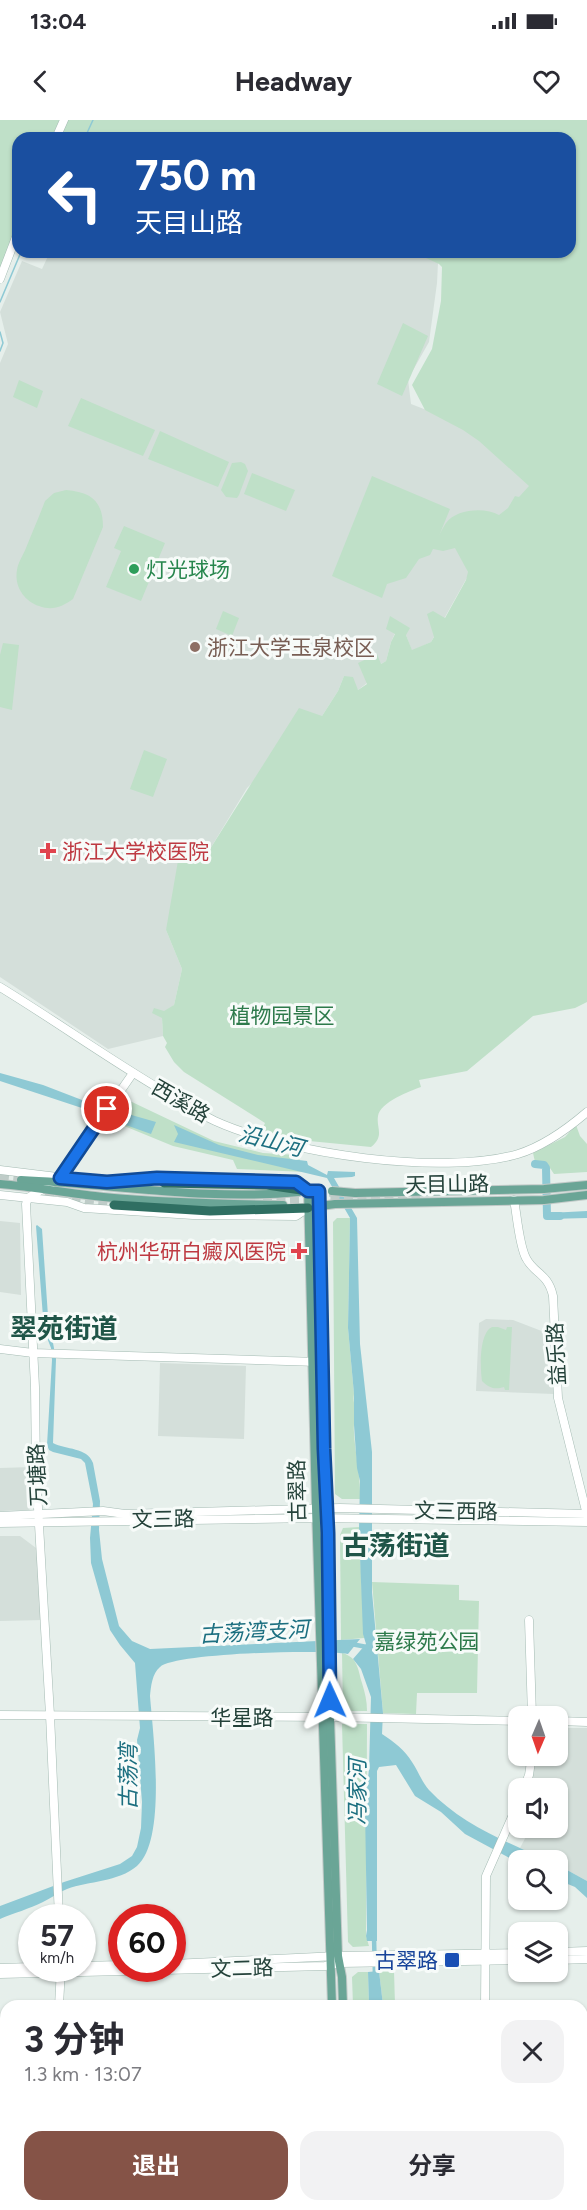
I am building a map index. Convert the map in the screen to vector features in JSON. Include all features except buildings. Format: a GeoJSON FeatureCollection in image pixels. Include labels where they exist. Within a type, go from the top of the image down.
{"type":"FeatureCollection","features":[{"type":"Feature","properties":{"kind":"highway"},"geometry":{"type":"LineString","coordinates":[[164,1183],[267,1185],[308,1191]]}},
{"type":"Feature","properties":{"kind":"highway"},"geometry":{"type":"LineString","coordinates":[[114,1205],[210,1211],[308,1208]]}},
{"type":"Feature","properties":{"kind":"main road"},"geometry":{"type":"LineString","coordinates":[[0,279],[12,248]]}},
{"type":"Feature","properties":{"kind":"main road","name":"西溪路"},"geometry":{"type":"LineString","coordinates":[[0,987],[188,1106],[234,1129],[283,1143],[372,1158],[455,1164],[517,1154],[554,1138],[587,1112]]}},
{"type":"Feature","properties":{"kind":"main road"},"geometry":{"type":"LineString","coordinates":[[28,1198],[57,1179],[133,1073]]}},
{"type":"Feature","properties":{"kind":"main road","name":"天目山路"},"geometry":{"type":"LineString","coordinates":[[0,1170],[57,1179],[210,1194],[269,1195],[308,1191],[355,1193],[544,1189],[587,1185]]}},
{"type":"Feature","properties":{"kind":"main road","name":"天目山路"},"geometry":{"type":"LineString","coordinates":[[0,1178],[107,1182],[157,1178],[296,1182],[308,1191]]}},
{"type":"Feature","properties":{"kind":"main road","name":"天目山路"},"geometry":{"type":"LineString","coordinates":[[0,1184],[113,1198],[210,1204],[296,1205],[308,1208]]}},
{"type":"Feature","properties":{"kind":"main road","name":"古翠路"},"geometry":{"type":"LineString","coordinates":[[308,1191],[316,1513],[325,1638]]}},
{"type":"Feature","properties":{"kind":"main road","name":"古翠路"},"geometry":{"type":"LineString","coordinates":[[319,1191],[328,1533],[325,1656],[335,1960],[332,2000]]}},
{"type":"Feature","properties":{"kind":"main road","name":"天目山路"},"geometry":{"type":"LineString","coordinates":[[0,1195],[67,1202],[84,1208],[193,1215],[296,1216],[308,1208],[335,1204],[544,1200],[587,1195]]}},
{"type":"Feature","properties":{"kind":"main road","name":"万塘路"},"geometry":{"type":"LineString","coordinates":[[28,1198],[26,1210],[39,1517],[51,1715],[58,1904]]}},
{"type":"Feature","properties":{"kind":"main road","name":"益乐路"},"geometry":{"type":"LineString","coordinates":[[514,1200],[526,1258],[551,1286],[558,1398],[587,1516]]}},
{"type":"Feature","properties":{"kind":"main road"},"geometry":{"type":"LineString","coordinates":[[0,1349],[33,1353],[322,1363]]}},
{"type":"Feature","properties":{"kind":"main road","name":"文三西路"},"geometry":{"type":"LineString","coordinates":[[326,1508],[587,1516]]}},
{"type":"Feature","properties":{"kind":"main road","name":"文三路"},"geometry":{"type":"LineString","coordinates":[[0,1516],[103,1520],[316,1513],[326,1508]]}},
{"type":"Feature","properties":{"kind":"main road","name":"文三路"},"geometry":{"type":"LineString","coordinates":[[0,1523],[89,1511],[125,1514],[316,1513],[327,1518]]}},
{"type":"Feature","properties":{"kind":"main road","name":"文三西路"},"geometry":{"type":"LineString","coordinates":[[327,1518],[587,1516]]}},
{"type":"Feature","properties":{"kind":"main road"},"geometry":{"type":"LineString","coordinates":[[529,1620],[532,1706]]}},
{"type":"Feature","properties":{"kind":"main road","name":"华星路"},"geometry":{"type":"LineString","coordinates":[[0,1715],[508,1721]]}},
{"type":"Feature","properties":{"kind":"main road"},"geometry":{"type":"LineString","coordinates":[[568,1721],[587,1722]]}},
{"type":"Feature","properties":{"kind":"main road"},"geometry":{"type":"LineString","coordinates":[[485,2000],[486,1876],[508,1826]]}},
{"type":"Feature","properties":{"kind":"main road"},"geometry":{"type":"LineString","coordinates":[[568,1953],[584,1955]]}},
{"type":"Feature","properties":{"kind":"main road"},"geometry":{"type":"LineString","coordinates":[[335,1960],[485,1957],[508,1954]]}},
{"type":"Feature","properties":{"kind":"main road"},"geometry":{"type":"LineString","coordinates":[[568,1958],[584,1955]]}},
{"type":"Feature","properties":{"kind":"main road"},"geometry":{"type":"LineString","coordinates":[[485,1957],[508,1959]]}},
{"type":"Feature","properties":{"kind":"main road","name":"古翠路"},"geometry":{"type":"LineString","coordinates":[[335,1960],[342,1977],[343,2000]]}},
{"type":"Feature","properties":{"kind":"main road","name":"文二路"},"geometry":{"type":"LineString","coordinates":[[186,1964],[335,1960]]}},
{"type":"Feature","properties":{"kind":"main road","name":"文二路"},"geometry":{"type":"LineString","coordinates":[[96,1969],[335,1960]]}},
{"type":"Feature","properties":{"kind":"main road"},"geometry":{"type":"LineString","coordinates":[[0,1968],[18,1967]]}},
{"type":"Feature","properties":{"kind":"main road","name":"文二路"},"geometry":{"type":"LineString","coordinates":[[0,1974],[18,1973]]}},
{"type":"Feature","properties":{"kind":"main road"},"geometry":{"type":"LineString","coordinates":[[59,2000],[60,1982]]}},
{"type":"Feature","properties":{"kind":"shaded area","name":"浙江大学玉泉校区"},"geometry":{"type":"Polygon","coordinates":[[[47,258],[427,258],[438,263],[437,283],[429,342],[408,379],[411,404],[460,423],[543,470],[508,520],[457,547],[469,574],[431,642],[412,651],[406,635],[395,633],[386,661],[381,664],[367,683],[358,690],[344,676],[338,691],[322,716],[247,788],[210,849],[166,930],[182,969],[174,1005],[162,1018],[163,1036],[108,1049],[0,977],[0,363],[8,344],[0,312],[22,261],[42,269],[47,258]]]}},
{"type":"Feature","properties":{"kind":"shaded area"},"geometry":{"type":"Polygon","coordinates":[[[0,1221],[20,1223],[21,1295],[0,1292],[0,1221]]]}},
{"type":"Feature","properties":{"kind":"shaded area"},"geometry":{"type":"Polygon","coordinates":[[[486,1319],[513,1320],[552,1335],[554,1394],[476,1391],[479,1323],[486,1319]]]}},
{"type":"Feature","properties":{"kind":"shaded area"},"geometry":{"type":"Polygon","coordinates":[[[160,1363],[246,1366],[244,1439],[158,1436],[160,1363]]]}},
{"type":"Feature","properties":{"kind":"shaded area"},"geometry":{"type":"Polygon","coordinates":[[[32,1467],[33,1506],[29,1510],[0,1511],[0,1468],[32,1467]]]}},
{"type":"Feature","properties":{"kind":"shaded area"},"geometry":{"type":"Polygon","coordinates":[[[0,1536],[20,1536],[36,1548],[44,1620],[0,1621],[0,1536]]]}},
{"type":"Feature","properties":{"kind":"shaded area"},"geometry":{"type":"Polygon","coordinates":[[[568,1728],[587,1728],[587,1881],[568,1871],[568,1850],[524,1850],[520,1848],[525,1838],[568,1838],[568,1778],[532,1778],[534,1766],[568,1766],[568,1728]]]}},
{"type":"Feature","properties":{"kind":"green space","name":"植物园景区"},"geometry":{"type":"Polygon","coordinates":[[[0,120],[587,120],[587,1002],[575,1008],[533,1016],[467,1071],[419,1080],[421,1087],[396,1098],[380,1111],[379,1136],[371,1147],[299,1140],[262,1130],[265,1123],[184,1072],[174,1062],[165,1047],[167,1043],[163,1036],[162,1018],[152,1013],[154,1008],[164,1011],[174,1005],[182,969],[166,930],[180,849],[210,849],[299,708],[322,716],[338,691],[344,676],[353,677],[358,690],[367,684],[358,663],[377,654],[381,664],[386,661],[395,634],[386,629],[390,616],[410,628],[406,635],[412,650],[431,642],[434,637],[427,614],[433,611],[445,618],[466,580],[468,572],[455,548],[443,551],[433,549],[430,555],[419,559],[406,578],[387,584],[382,598],[332,576],[372,476],[450,509],[439,536],[451,518],[463,512],[479,510],[499,515],[508,508],[515,496],[519,497],[529,486],[479,441],[425,410],[412,385],[432,349],[441,301],[442,267],[426,258],[576,258],[576,132],[12,132],[12,246],[0,274],[0,120]]]}},
{"type":"Feature","properties":{"kind":"green space"},"geometry":{"type":"Polygon","coordinates":[[[403,323],[428,336],[402,396],[377,384],[403,323]]]}},
{"type":"Feature","properties":{"kind":"green space"},"geometry":{"type":"Polygon","coordinates":[[[19,380],[43,391],[37,408],[13,397],[19,380]]]}},
{"type":"Feature","properties":{"kind":"green space"},"geometry":{"type":"Polygon","coordinates":[[[81,398],[155,430],[143,456],[68,426],[81,398]]]}},
{"type":"Feature","properties":{"kind":"green space"},"geometry":{"type":"Polygon","coordinates":[[[160,431],[229,462],[218,487],[148,459],[160,431]]]}},
{"type":"Feature","properties":{"kind":"green space"},"geometry":{"type":"Polygon","coordinates":[[[232,463],[245,464],[248,471],[239,495],[237,498],[226,497],[221,490],[232,463]]]}},
{"type":"Feature","properties":{"kind":"green space"},"geometry":{"type":"Polygon","coordinates":[[[252,473],[295,490],[286,511],[244,494],[252,473]]]}},
{"type":"Feature","properties":{"kind":"green space"},"geometry":{"type":"Polygon","coordinates":[[[66,490],[82,493],[94,499],[101,511],[103,527],[73,599],[57,607],[48,608],[34,604],[25,597],[16,576],[19,562],[45,501],[54,493],[66,490]]]}},
{"type":"Feature","properties":{"kind":"green space","name":"灯光球场"},"geometry":{"type":"Polygon","coordinates":[[[124,526],[165,543],[141,601],[106,587],[121,551],[114,548],[124,526]]]}},
{"type":"Feature","properties":{"kind":"green space"},"geometry":{"type":"Polygon","coordinates":[[[223,611],[239,618],[232,636],[216,629],[223,611]]]}},
{"type":"Feature","properties":{"kind":"green space"},"geometry":{"type":"Polygon","coordinates":[[[3,643],[19,645],[12,710],[0,707],[0,655],[3,643]]]}},
{"type":"Feature","properties":{"kind":"green space"},"geometry":{"type":"Polygon","coordinates":[[[144,750],[167,759],[153,797],[130,789],[144,750]]]}},
{"type":"Feature","properties":{"kind":"green space"},"geometry":{"type":"Polygon","coordinates":[[[132,1102],[214,1141],[263,1153],[297,1155],[306,1172],[237,1169],[233,1160],[173,1146],[112,1121],[124,1103],[132,1102]]]}},
{"type":"Feature","properties":{"kind":"green space"},"geometry":{"type":"Polygon","coordinates":[[[576,1125],[580,1136],[587,1144],[587,1172],[554,1174],[548,1165],[535,1162],[533,1153],[565,1137],[576,1125]]]}},
{"type":"Feature","properties":{"kind":"green space"},"geometry":{"type":"Polygon","coordinates":[[[337,1218],[350,1218],[348,1328],[360,1499],[342,1499],[335,1494],[333,1222],[337,1218]]]}},
{"type":"Feature","properties":{"kind":"green space"},"geometry":{"type":"Polygon","coordinates":[[[492,1327],[506,1330],[507,1327],[512,1327],[509,1390],[505,1390],[504,1387],[492,1388],[482,1381],[483,1343],[492,1327]]]}},
{"type":"Feature","properties":{"kind":"green space"},"geometry":{"type":"Polygon","coordinates":[[[359,1527],[364,1638],[341,1640],[340,1535],[343,1528],[359,1527]]]}},
{"type":"Feature","properties":{"kind":"green space","name":"嘉绿苑公园"},"geometry":{"type":"Polygon","coordinates":[[[372,1582],[459,1585],[459,1600],[479,1601],[477,1693],[417,1693],[416,1714],[383,1713],[372,1582]]]}},
{"type":"Feature","properties":{"kind":"green space"},"geometry":{"type":"Polygon","coordinates":[[[342,1653],[351,1658],[356,1665],[365,1694],[367,1711],[343,1711],[342,1653]]]}},
{"type":"Feature","properties":{"kind":"green space"},"geometry":{"type":"Polygon","coordinates":[[[342,1724],[367,1724],[366,1936],[369,1946],[353,1947],[348,1942],[342,1724]]]}},
{"type":"Feature","properties":{"kind":"green space"},"geometry":{"type":"Polygon","coordinates":[[[379,1971],[394,1971],[395,2000],[382,2000],[379,1971]]]}},
{"type":"Feature","properties":{"kind":"green space"},"geometry":{"type":"Polygon","coordinates":[[[358,1972],[368,1972],[369,2000],[353,2000],[352,1977],[358,1972]]]}},
{"type":"Feature","properties":{"kind":"water"},"geometry":{"type":"Polygon","coordinates":[[[0,1073],[43,1085],[95,1105],[95,1109],[91,1111],[0,1081],[0,1073]]]}},
{"type":"Feature","properties":{"kind":"water"},"geometry":{"type":"Polygon","coordinates":[[[128,1114],[156,1122],[151,1134],[123,1124],[120,1118],[128,1114]]]}},
{"type":"Feature","properties":{"kind":"water"},"geometry":{"type":"Polygon","coordinates":[[[174,1125],[219,1145],[258,1155],[307,1161],[308,1165],[327,1175],[328,1171],[355,1172],[355,1176],[352,1177],[334,1178],[357,1218],[360,1344],[372,1452],[372,1592],[383,1713],[382,1734],[406,1754],[424,1784],[455,1813],[484,1831],[525,1850],[508,1850],[508,1857],[465,1834],[441,1812],[415,1796],[396,1765],[379,1767],[377,1771],[377,1941],[367,1941],[366,1936],[365,1808],[369,1769],[371,1697],[361,1669],[353,1659],[366,1644],[363,1634],[359,1530],[360,1481],[357,1468],[348,1328],[350,1218],[327,1178],[174,1142],[178,1134],[174,1125]]]}},
{"type":"Feature","properties":{"kind":"water"},"geometry":{"type":"Polygon","coordinates":[[[587,1211],[587,1218],[548,1219],[549,1213],[587,1211]]]}},
{"type":"Feature","properties":{"kind":"water"},"geometry":{"type":"Polygon","coordinates":[[[36,1226],[42,1229],[48,1316],[56,1359],[53,1443],[81,1451],[93,1463],[100,1501],[99,1530],[102,1559],[119,1626],[132,1641],[150,1649],[360,1639],[348,1654],[282,1652],[220,1655],[171,1662],[160,1667],[151,1684],[150,1696],[156,1786],[152,1834],[146,1853],[137,1866],[121,1875],[67,1889],[38,1904],[18,1904],[18,1912],[0,1919],[0,1906],[120,1864],[132,1856],[137,1847],[141,1828],[142,1802],[137,1740],[140,1728],[135,1663],[110,1630],[91,1563],[90,1538],[93,1504],[85,1463],[81,1459],[53,1452],[47,1445],[52,1360],[51,1348],[44,1330],[36,1226]]]}},
{"type":"Feature","properties":{"kind":"water"},"geometry":{"type":"Polygon","coordinates":[[[568,1871],[587,1881],[587,1898],[575,1887],[568,1884],[568,1871]]]}},
{"type":"Feature","properties":{"kind":"water"},"geometry":{"type":"Polygon","coordinates":[[[379,1971],[382,2000],[369,2000],[368,1972],[379,1971]]]}},
{"type":"Feature","properties":{"kind":"waterway"},"geometry":{"type":"LineString","coordinates":[[87,132],[93,120]]}},
{"type":"Feature","properties":{"kind":"waterway"},"geometry":{"type":"LineString","coordinates":[[0,302],[18,258]]}},
{"type":"Feature","properties":{"kind":"waterway"},"geometry":{"type":"LineString","coordinates":[[0,332],[3,343],[0,351]]}},
{"type":"Feature","properties":{"kind":"waterway","name":"沿山河"},"geometry":{"type":"LineString","coordinates":[[535,1164],[544,1165],[546,1168],[547,1216],[560,1216]]}},
{"type":"Feature","properties":{"kind":"waterway","name":"古荡湾支河"},"geometry":{"type":"LineString","coordinates":[[351,1644],[367,1647]]}},
{"type":"Feature","properties":{"kind":"waterway","name":"冯家河"},"geometry":{"type":"LineString","coordinates":[[374,1937],[375,1977]]}},
{"type":"Feature","properties":{"kind":"tunnel"},"geometry":{"type":"LineString","coordinates":[[0,1176],[28,1179]]}},
{"type":"Feature","properties":{"kind":"tunnel"},"geometry":{"type":"LineString","coordinates":[[32,1191],[76,1201],[114,1205]]}},
{"type":"Feature","properties":{"kind":"tunnel"},"geometry":{"type":"LineString","coordinates":[[302,1193],[339,1192]]}},
{"type":"Feature","properties":{"kind":"tunnel"},"geometry":{"type":"LineString","coordinates":[[263,1201],[420,1198]]}},
{"type":"Feature","properties":{"kind":"place","name":"灯光球场"},"geometry":{"type":"Point","coordinates":[134,569]}},
{"type":"Feature","properties":{"kind":"place","name":"浙江大学玉泉校区"},"geometry":{"type":"Point","coordinates":[195,647]}},
{"type":"Feature","properties":{"kind":"place","name":"浙江大学校医院"},"geometry":{"type":"Point","coordinates":[48,851]}},
{"type":"Feature","properties":{"kind":"place","name":"杭州华研白癜风医院"},"geometry":{"type":"Point","coordinates":[299,1251]}},
{"type":"Feature","properties":{"kind":"place","name":"古翠路"},"geometry":{"type":"Point","coordinates":[452,1960]}},
{"type":"Feature","properties":{"kind":"district","name":"翠苑街道"},"geometry":{"type":"Point","coordinates":[64,1328]}},
{"type":"Feature","properties":{"kind":"district","name":"古荡街道"},"geometry":{"type":"Point","coordinates":[396,1545]}},
{"type":"Feature","properties":{"kind":"route"},"geometry":{"type":"LineString","coordinates":[[107,1109],[60,1178],[107,1182],[130,1182],[157,1178],[267,1180],[296,1182],[308,1191],[319,1191],[330,1700]]}},
{"type":"Feature","properties":{"kind":"water label","name":"古荡湾"},"geometry":{"type":"Point","coordinates":[128,1777]}}]}
